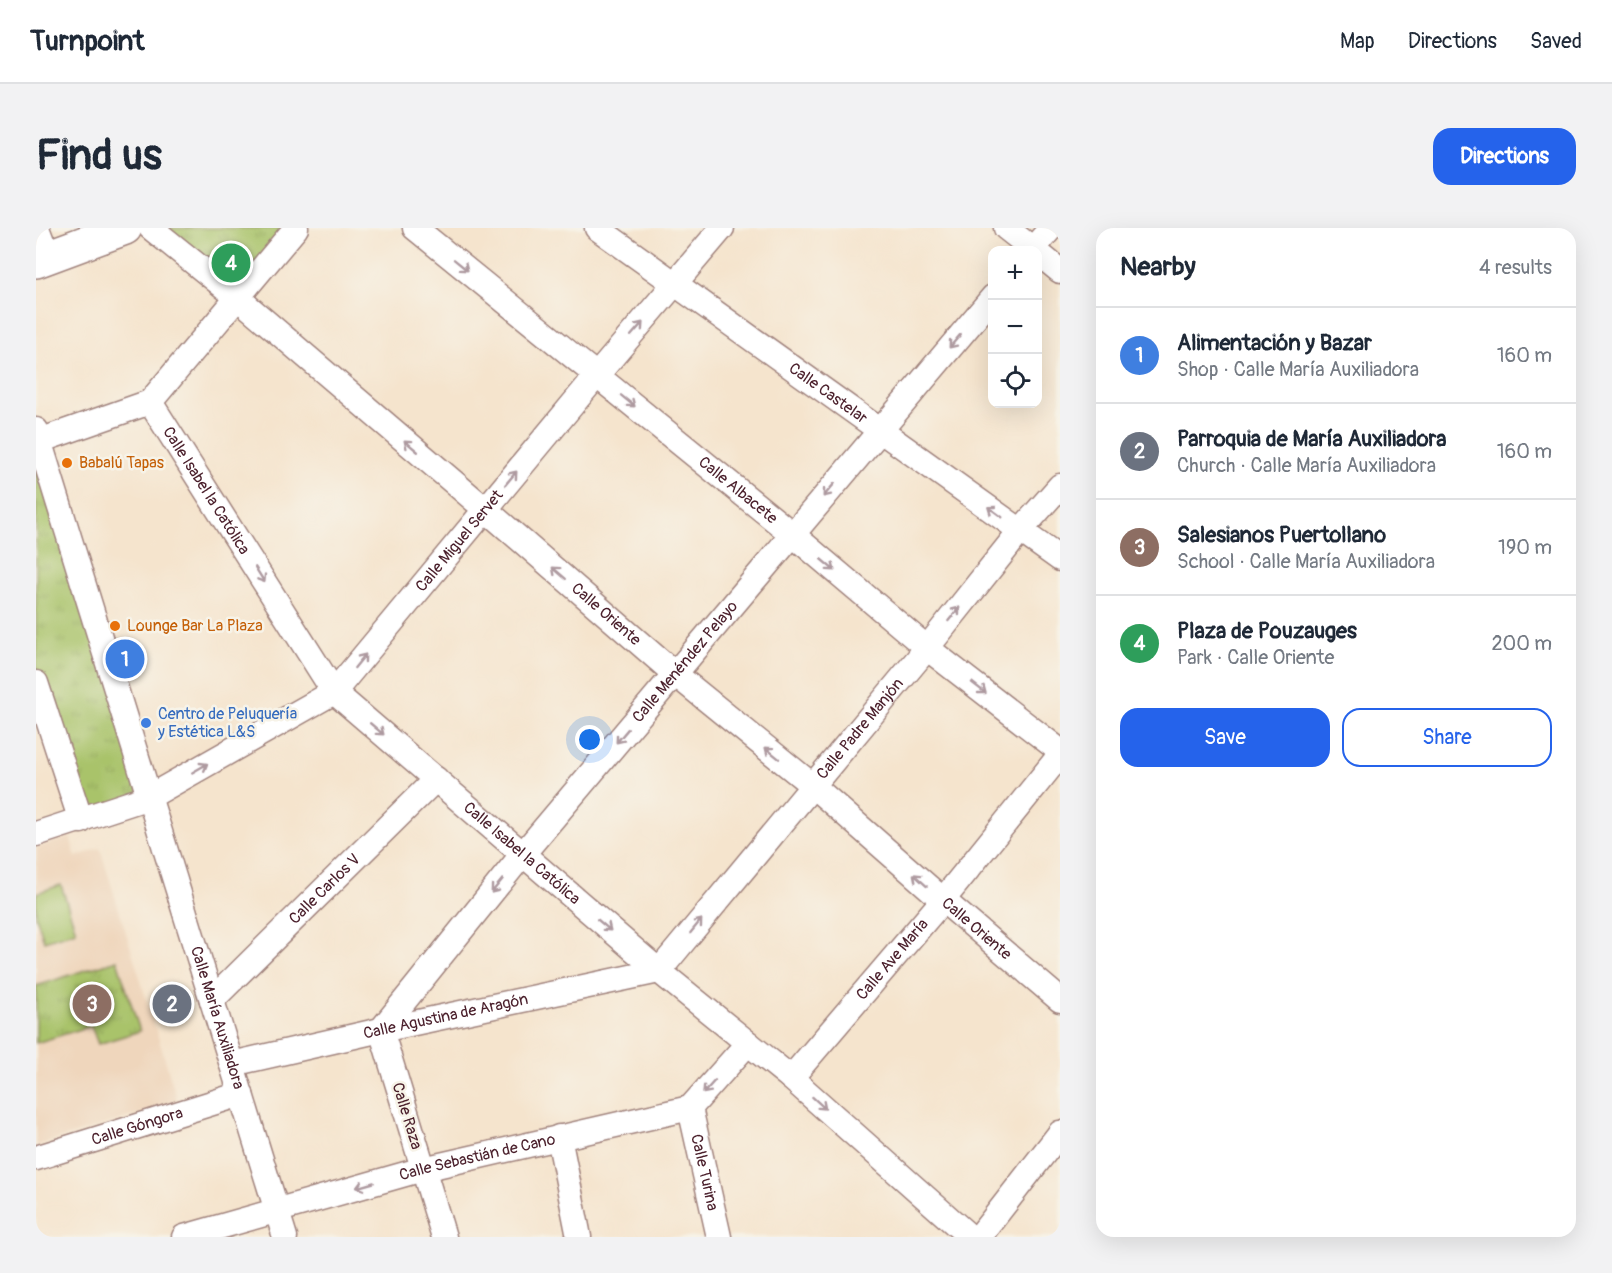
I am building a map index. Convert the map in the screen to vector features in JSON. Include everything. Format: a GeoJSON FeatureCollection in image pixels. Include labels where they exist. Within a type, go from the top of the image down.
{"type":"FeatureCollection","features":[{"type":"Feature","properties":{"kind":"street"},"geometry":{"type":"LineString","coordinates":[[40,249],[125,228]]}},
{"type":"Feature","properties":{"kind":"street","name":"Calle Oriente"},"geometry":{"type":"LineString","coordinates":[[152,228],[238,298],[675,674],[812,785],[1060,1000]]}},
{"type":"Feature","properties":{"kind":"street"},"geometry":{"type":"LineString","coordinates":[[38,435],[150,402],[296,228]]}},
{"type":"Feature","properties":{"kind":"street","name":"Calle Albacete"},"geometry":{"type":"LineString","coordinates":[[415,228],[792,534],[927,648],[1060,753]]}},
{"type":"Feature","properties":{"kind":"street","name":"Calle Castelar"},"geometry":{"type":"LineString","coordinates":[[597,228],[1060,558]]}},
{"type":"Feature","properties":{"kind":"street","name":"Calle Miguel Servet"},"geometry":{"type":"LineString","coordinates":[[149,797],[334,692],[722,228]]}},
{"type":"Feature","properties":{"kind":"street"},"geometry":{"type":"LineString","coordinates":[[1006,228],[1028,246]]}},
{"type":"Feature","properties":{"kind":"street"},"geometry":{"type":"LineString","coordinates":[[1038,246],[1051,228]]}},
{"type":"Feature","properties":{"kind":"street"},"geometry":{"type":"LineString","coordinates":[[1042,257],[1060,271]]}},
{"type":"Feature","properties":{"kind":"street","name":"Calle Menéndez Pelayo"},"geometry":{"type":"LineString","coordinates":[[381,1030],[522,855],[990,300]]}},
{"type":"Feature","properties":{"kind":"street","name":"Calle Isabel la Católica"},"geometry":{"type":"LineString","coordinates":[[150,402],[334,692],[659,971],[791,1078],[970,1237]]}},
{"type":"Feature","properties":{"kind":"street","name":"Calle María Auxiliadora"},"geometry":{"type":"LineString","coordinates":[[38,435],[285,1237]]}},
{"type":"Feature","properties":{"kind":"street","name":"Calle Padre Manjón"},"geometry":{"type":"LineString","coordinates":[[659,971],[927,648],[1021,530],[1060,486]]}},
{"type":"Feature","properties":{"kind":"street"},"geometry":{"type":"LineString","coordinates":[[38,694],[81,821]]}},
{"type":"Feature","properties":{"kind":"street","name":"Calle Ave María"},"geometry":{"type":"LineString","coordinates":[[791,1078],[943,900],[1060,753]]}},
{"type":"Feature","properties":{"kind":"street","name":"Calle Carlos V"},"geometry":{"type":"LineString","coordinates":[[212,1000],[436,779]]}},
{"type":"Feature","properties":{"kind":"street"},"geometry":{"type":"LineString","coordinates":[[36,834],[149,797]]}},
{"type":"Feature","properties":{"kind":"street","name":"Calle Agustina de Aragón"},"geometry":{"type":"LineString","coordinates":[[232,1064],[659,971]]}},
{"type":"Feature","properties":{"kind":"street","name":"Calle Raza"},"geometry":{"type":"LineString","coordinates":[[381,1030],[444,1237]]}},
{"type":"Feature","properties":{"kind":"street"},"geometry":{"type":"LineString","coordinates":[[690,1108],[748,1043]]}},
{"type":"Feature","properties":{"kind":"street","name":"Calle Góngora"},"geometry":{"type":"LineString","coordinates":[[36,1158],[241,1094]]}},
{"type":"Feature","properties":{"kind":"street","name":"Calle Sebastián de Cano"},"geometry":{"type":"LineString","coordinates":[[184,1237],[423,1168],[690,1108]]}},
{"type":"Feature","properties":{"kind":"street","name":"Calle Turina"},"geometry":{"type":"LineString","coordinates":[[690,1108],[719,1237]]}},
{"type":"Feature","properties":{"kind":"street"},"geometry":{"type":"LineString","coordinates":[[979,1237],[1060,1133]]}},
{"type":"Feature","properties":{"kind":"street"},"geometry":{"type":"LineString","coordinates":[[558,1137],[579,1237]]}},
{"type":"Feature","properties":{"kind":"shaded area"},"geometry":{"type":"Polygon","coordinates":[[[70,837],[76,857],[100,848],[178,1102],[36,1146],[36,848],[70,837]]]}},
{"type":"Feature","properties":{"kind":"green space"},"geometry":{"type":"Polygon","coordinates":[[[151,228],[296,228],[238,298],[151,228]]]}},
{"type":"Feature","properties":{"kind":"green space"},"geometry":{"type":"Polygon","coordinates":[[[36,430],[149,797],[81,821],[36,683],[36,430]]]}},
{"type":"Feature","properties":{"kind":"green space"},"geometry":{"type":"Polygon","coordinates":[[[61,885],[76,931],[44,941],[36,916],[36,893],[61,885]]]}},
{"type":"Feature","properties":{"kind":"green space"},"geometry":{"type":"Polygon","coordinates":[[[117,960],[140,1031],[98,1044],[91,1026],[36,1043],[36,986],[117,960]]]}},
{"type":"Feature","properties":{"kind":"place","name":"Plaza de Pouzauges"},"geometry":{"type":"Point","coordinates":[231,263]}},
{"type":"Feature","properties":{"kind":"place","name":"Babalú Tapas"},"geometry":{"type":"Point","coordinates":[67,463]}},
{"type":"Feature","properties":{"kind":"place","name":"Lounge Bar La Plaza"},"geometry":{"type":"Point","coordinates":[115,626]}},
{"type":"Feature","properties":{"kind":"place","name":"Alimentación y Bazar"},"geometry":{"type":"Point","coordinates":[125,659]}},
{"type":"Feature","properties":{"kind":"place","name":"Centro de Peluquería y Estética L&S"},"geometry":{"type":"Point","coordinates":[146,723]}},
{"type":"Feature","properties":{"kind":"place","name":"Salesianos Puertollano"},"geometry":{"type":"Point","coordinates":[92,1004]}},
{"type":"Feature","properties":{"kind":"place","name":"Parroquia de María Auxiliadora"},"geometry":{"type":"Point","coordinates":[172,1004]}}]}
